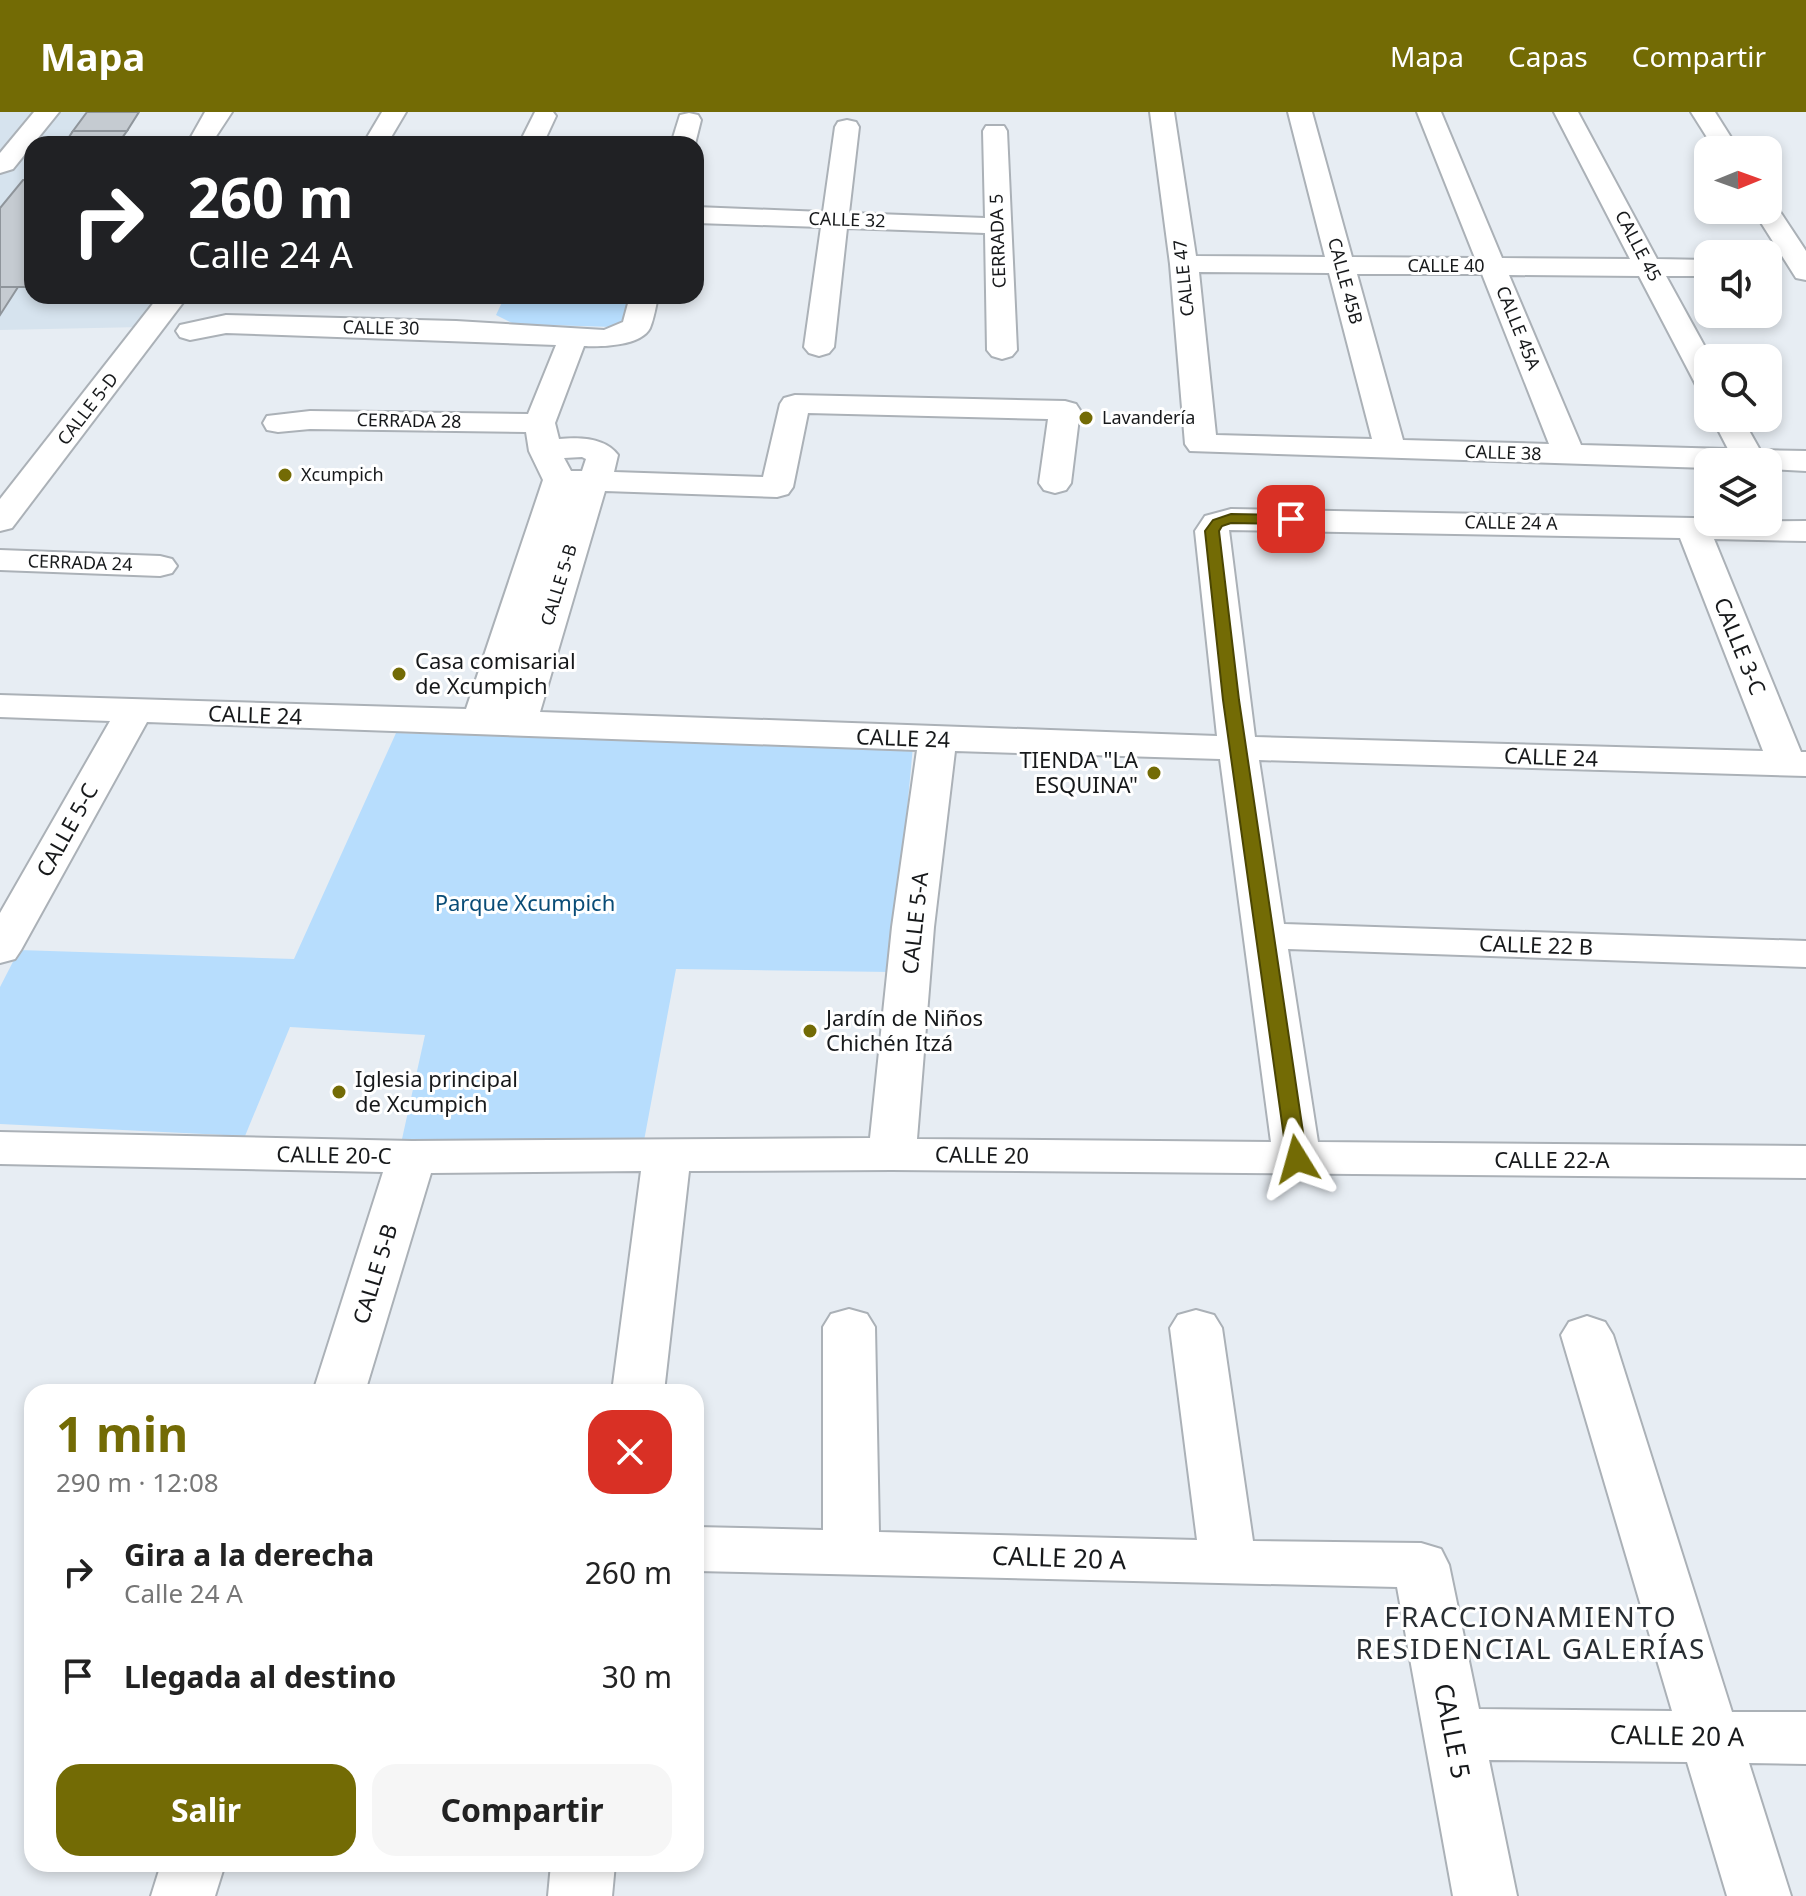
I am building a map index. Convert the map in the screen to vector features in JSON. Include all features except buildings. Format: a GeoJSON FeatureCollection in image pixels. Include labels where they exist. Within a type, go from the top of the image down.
{"type":"FeatureCollection","features":[{"type":"Feature","properties":{"kind":"street"},"geometry":{"type":"LineString","coordinates":[[27,136],[47,112]]}},
{"type":"Feature","properties":{"kind":"street"},"geometry":{"type":"LineString","coordinates":[[204,136],[220,112]]}},
{"type":"Feature","properties":{"kind":"street"},"geometry":{"type":"LineString","coordinates":[[380,136],[394,112]]}},
{"type":"Feature","properties":{"kind":"street","name":"CALLE 47"},"geometry":{"type":"LineString","coordinates":[[1162,112],[1184,264],[1201,444]]}},
{"type":"Feature","properties":{"kind":"street","name":"CALLE 45B"},"geometry":{"type":"LineString","coordinates":[[1300,112],[1390,450]]}},
{"type":"Feature","properties":{"kind":"street","name":"CALLE 45A"},"geometry":{"type":"LineString","coordinates":[[1429,112],[1569,455]]}},
{"type":"Feature","properties":{"kind":"street","name":"CALLE 45"},"geometry":{"type":"LineString","coordinates":[[1566,112],[1694,354]]}},
{"type":"Feature","properties":{"kind":"street"},"geometry":{"type":"LineString","coordinates":[[1703,112],[1718,136]]}},
{"type":"Feature","properties":{"kind":"street"},"geometry":{"type":"LineString","coordinates":[[535,136],[544,116]]}},
{"type":"Feature","properties":{"kind":"street"},"geometry":{"type":"LineString","coordinates":[[819,347],[847,127]]}},
{"type":"Feature","properties":{"kind":"street","name":"CERRADA 5"},"geometry":{"type":"LineString","coordinates":[[995,131],[1002,350]]}},
{"type":"Feature","properties":{"kind":"street"},"geometry":{"type":"LineString","coordinates":[[0,165],[24,140]]}},
{"type":"Feature","properties":{"kind":"street","name":"CALLE 32"},"geometry":{"type":"LineString","coordinates":[[704,215],[998,226]]}},
{"type":"Feature","properties":{"kind":"street"},"geometry":{"type":"LineString","coordinates":[[1775,224],[1806,271]]}},
{"type":"Feature","properties":{"kind":"street","name":"CALLE 40"},"geometry":{"type":"LineString","coordinates":[[1184,264],[1694,268]]}},
{"type":"Feature","properties":{"kind":"street"},"geometry":{"type":"LineString","coordinates":[[1782,270],[1806,271]]}},
{"type":"Feature","properties":{"kind":"street","name":"CALLE 5-D"},"geometry":{"type":"LineString","coordinates":[[0,521],[168,304]]}},
{"type":"Feature","properties":{"kind":"street"},"geometry":{"type":"LineString","coordinates":[[573,337],[608,339],[636,327],[642,304]]}},
{"type":"Feature","properties":{"kind":"street"},"geometry":{"type":"LineString","coordinates":[[490,306],[485,316],[503,333]]}},
{"type":"Feature","properties":{"kind":"street","name":"CALLE 30"},"geometry":{"type":"LineString","coordinates":[[190,331],[226,324],[573,337]]}},
{"type":"Feature","properties":{"kind":"street","name":"CALLE 5-B"},"geometry":{"type":"LineString","coordinates":[[499,722],[559,459],[573,337]]}},
{"type":"Feature","properties":{"kind":"street","name":"CERRADA 28"},"geometry":{"type":"LineString","coordinates":[[278,423],[310,420],[559,459],[777,487],[795,404],[1065,410],[1055,483]]}},
{"type":"Feature","properties":{"kind":"street","name":"CALLE 38"},"geometry":{"type":"LineString","coordinates":[[1201,444],[1694,458]]}},
{"type":"Feature","properties":{"kind":"street","name":"CALLE 38"},"geometry":{"type":"LineString","coordinates":[[1782,460],[1806,461]]}},
{"type":"Feature","properties":{"kind":"street","name":"CALLE 24 A"},"geometry":{"type":"LineString","coordinates":[[1238,748],[1212,531],[1217,523],[1231,519],[1806,531]]}},
{"type":"Feature","properties":{"kind":"street","name":"CALLE 3-C"},"geometry":{"type":"LineString","coordinates":[[1693,528],[1797,764]]}},
{"type":"Feature","properties":{"kind":"street","name":"CERRADA 24"},"geometry":{"type":"LineString","coordinates":[[0,560],[160,566]]}},
{"type":"Feature","properties":{"kind":"street","name":"CALLE 24"},"geometry":{"type":"LineString","coordinates":[[0,706],[937,739],[1797,764]]}},
{"type":"Feature","properties":{"kind":"street","name":"CALLE 5-C"},"geometry":{"type":"LineString","coordinates":[[0,950],[134,711]]}},
{"type":"Feature","properties":{"kind":"street","name":"CALLE 5-A"},"geometry":{"type":"LineString","coordinates":[[892,1154],[913,927],[937,739]]}},
{"type":"Feature","properties":{"kind":"street"},"geometry":{"type":"LineString","coordinates":[[1238,748],[1297,1159]]}},
{"type":"Feature","properties":{"kind":"street","name":"CALLE 22 B"},"geometry":{"type":"LineString","coordinates":[[1266,936],[1806,954]]}},
{"type":"Feature","properties":{"kind":"street","name":"CALLE 20-C"},"geometry":{"type":"LineString","coordinates":[[0,1148],[412,1157],[667,1157]]}},
{"type":"Feature","properties":{"kind":"street","name":"CALLE 20"},"geometry":{"type":"LineString","coordinates":[[667,1157],[892,1154],[1297,1159]]}},
{"type":"Feature","properties":{"kind":"street","name":"CALLE 5-B"},"geometry":{"type":"LineString","coordinates":[[341,1384],[412,1157]]}},
{"type":"Feature","properties":{"kind":"street"},"geometry":{"type":"LineString","coordinates":[[639,1384],[667,1157]]}},
{"type":"Feature","properties":{"kind":"street","name":"CALLE 22-A"},"geometry":{"type":"LineString","coordinates":[[1297,1159],[1806,1162]]}},
{"type":"Feature","properties":{"kind":"street"},"geometry":{"type":"LineString","coordinates":[[849,1327],[851,1551]]}},
{"type":"Feature","properties":{"kind":"street"},"geometry":{"type":"LineString","coordinates":[[1196,1328],[1228,1563]]}},
{"type":"Feature","properties":{"kind":"street"},"geometry":{"type":"LineString","coordinates":[[1587,1335],[1759,1896]]}},
{"type":"Feature","properties":{"kind":"street","name":"CALLE 20 A"},"geometry":{"type":"LineString","coordinates":[[704,1549],[1421,1565]]}},
{"type":"Feature","properties":{"kind":"street","name":"CALLE 5"},"geometry":{"type":"LineString","coordinates":[[1421,1565],[1485,1896]]}},
{"type":"Feature","properties":{"kind":"street","name":"CALLE 20 A"},"geometry":{"type":"LineString","coordinates":[[1452,1734],[1806,1738]]}},
{"type":"Feature","properties":{"kind":"street"},"geometry":{"type":"LineString","coordinates":[[183,1896],[190,1872]]}},
{"type":"Feature","properties":{"kind":"street"},"geometry":{"type":"LineString","coordinates":[[580,1896],[582,1872]]}},
{"type":"Feature","properties":{"kind":"shaded area"},"geometry":{"type":"Polygon","coordinates":[[[0,112],[140,112],[125,136],[24,136],[24,304],[159,304],[142,327],[0,330],[0,112]]]}},
{"type":"Feature","properties":{"kind":"green space"},"geometry":{"type":"Polygon","coordinates":[[[501,304],[633,304],[629,322],[613,327],[514,324],[496,315],[501,304]]]}},
{"type":"Feature","properties":{"kind":"green space","name":"Parque Xcumpich"},"geometry":{"type":"Polygon","coordinates":[[[396,733],[913,746],[892,972],[676,969],[643,1146],[402,1139],[425,1035],[290,1027],[245,1136],[0,1124],[0,987],[19,950],[294,959],[396,733]]]}},
{"type":"Feature","properties":{"kind":"place","name":"Lavandería"},"geometry":{"type":"Point","coordinates":[1086,418]}},
{"type":"Feature","properties":{"kind":"place","name":"Xcumpich"},"geometry":{"type":"Point","coordinates":[285,475]}},
{"type":"Feature","properties":{"kind":"place","name":"Casa comisarial de Xcumpich"},"geometry":{"type":"Point","coordinates":[399,674]}},
{"type":"Feature","properties":{"kind":"place","name":"TIENDA \"LA ESQUINA\""},"geometry":{"type":"Point","coordinates":[1154,773]}},
{"type":"Feature","properties":{"kind":"place","name":"Jardín de Niños Chichén Itzá"},"geometry":{"type":"Point","coordinates":[810,1031]}},
{"type":"Feature","properties":{"kind":"place","name":"Iglesia principal de Xcumpich"},"geometry":{"type":"Point","coordinates":[339,1092]}},
{"type":"Feature","properties":{"kind":"district","name":"FRACCIONAMIENTO RESIDENCIAL GALERÍAS"},"geometry":{"type":"Point","coordinates":[1531,1633]}},
{"type":"Feature","properties":{"kind":"route"},"geometry":{"type":"LineString","coordinates":[[1291,519],[1231,519],[1217,523],[1212,531],[1231,700],[1297,1159]]}}]}
